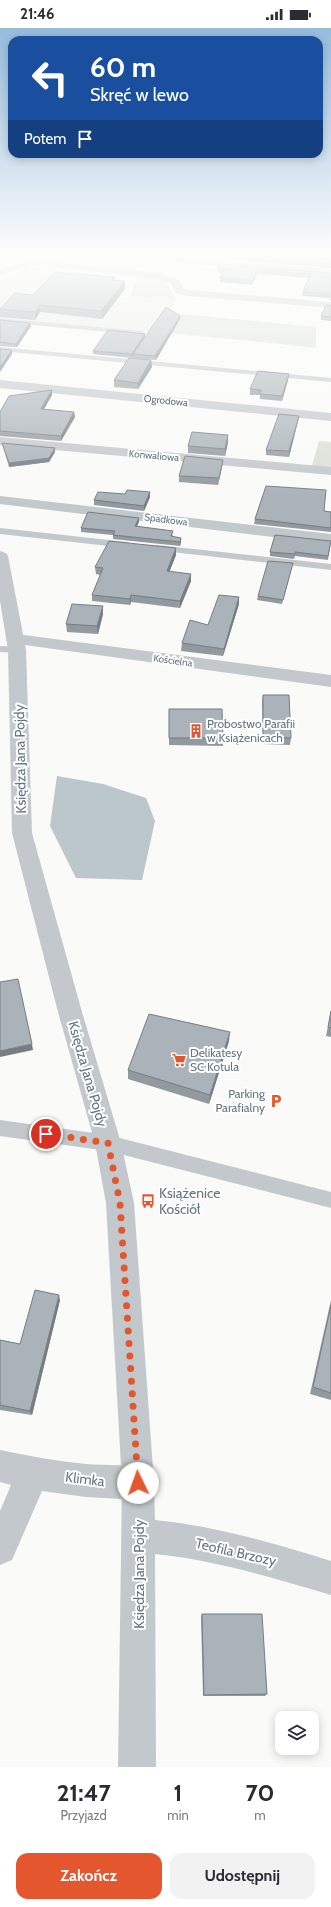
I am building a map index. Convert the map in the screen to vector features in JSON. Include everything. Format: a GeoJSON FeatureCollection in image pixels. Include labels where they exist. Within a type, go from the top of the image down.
{"type":"FeatureCollection","features":[{"type":"Feature","properties":{"kind":"street","name":"Ogrodowa"},"geometry":{"type":"LineString","coordinates":[[0,384],[331,417]]}},
{"type":"Feature","properties":{"kind":"street","name":"Konwaliowa"},"geometry":{"type":"LineString","coordinates":[[0,441],[331,471]]}},
{"type":"Feature","properties":{"kind":"street","name":"Spadkowa"},"geometry":{"type":"LineString","coordinates":[[0,500],[331,539]]}},
{"type":"Feature","properties":{"kind":"street","name":"Księdza Jana Pojdy"},"geometry":{"type":"LineString","coordinates":[[0,556],[11,646],[22,833],[70,1012],[108,1143],[120,1203],[138,1483],[137,1767]]}},
{"type":"Feature","properties":{"kind":"street","name":"Kościelna"},"geometry":{"type":"LineString","coordinates":[[11,646],[331,681]]}},
{"type":"Feature","properties":{"kind":"street","name":"Klimka"},"geometry":{"type":"LineString","coordinates":[[0,1466],[32,1473],[116,1483],[138,1483]]}},
{"type":"Feature","properties":{"kind":"street"},"geometry":{"type":"LineString","coordinates":[[0,1548],[22,1501],[32,1473]]}},
{"type":"Feature","properties":{"kind":"street","name":"Teofila Brzozy"},"geometry":{"type":"LineString","coordinates":[[139,1535],[201,1542],[244,1551],[331,1578]]}},
{"type":"Feature","properties":{"kind":"lane"},"geometry":{"type":"LineString","coordinates":[[0,350],[331,380]]}},
{"type":"Feature","properties":{"kind":"lane"},"geometry":{"type":"LineString","coordinates":[[0,531],[134,546]]}},
{"type":"Feature","properties":{"kind":"lane"},"geometry":{"type":"LineString","coordinates":[[150,547],[331,567]]}},
{"type":"Feature","properties":{"kind":"lane"},"geometry":{"type":"LineString","coordinates":[[0,1128],[108,1143],[331,1200]]}},
{"type":"Feature","properties":{"kind":"shaded area"},"geometry":{"type":"Polygon","coordinates":[[[208,337],[252,337],[250,341],[208,337]]]}},
{"type":"Feature","properties":{"kind":"shaded area"},"geometry":{"type":"Polygon","coordinates":[[[215,337],[316,337],[316,348],[215,337]]]}},
{"type":"Feature","properties":{"kind":"shaded area"},"geometry":{"type":"Polygon","coordinates":[[[319,441],[331,442],[331,468],[312,466],[319,441]]]}},
{"type":"Feature","properties":{"kind":"shaded area"},"geometry":{"type":"Polygon","coordinates":[[[57,776],[103,784],[146,798],[155,821],[142,880],[76,878],[50,826],[57,776]]]}},
{"type":"Feature","properties":{"kind":"building"},"geometry":{"type":"Polygon","coordinates":[[[0,337],[21,337],[16,344],[0,342],[0,337]]]}},
{"type":"Feature","properties":{"kind":"building"},"geometry":{"type":"Polygon","coordinates":[[[103,337],[143,337],[132,354],[93,351],[103,337]]]}},
{"type":"Feature","properties":{"kind":"building"},"geometry":{"type":"Polygon","coordinates":[[[145,337],[167,337],[155,356],[133,354],[145,337]]]}},
{"type":"Feature","properties":{"kind":"building"},"geometry":{"type":"Polygon","coordinates":[[[0,349],[12,350],[0,367],[0,349]]]}},
{"type":"Feature","properties":{"kind":"building"},"geometry":{"type":"Polygon","coordinates":[[[129,358],[151,360],[138,383],[114,380],[129,358]]]}},
{"type":"Feature","properties":{"kind":"building"},"geometry":{"type":"Polygon","coordinates":[[[258,371],[289,374],[282,396],[260,394],[261,390],[250,389],[258,371]]]}},
{"type":"Feature","properties":{"kind":"building"},"geometry":{"type":"Polygon","coordinates":[[[52,390],[41,409],[74,412],[61,436],[0,431],[0,412],[9,396],[52,390]]]}},
{"type":"Feature","properties":{"kind":"building"},"geometry":{"type":"Polygon","coordinates":[[[279,414],[299,416],[289,451],[266,450],[279,414]]]}},
{"type":"Feature","properties":{"kind":"building"},"geometry":{"type":"Polygon","coordinates":[[[192,432],[228,435],[225,449],[188,446],[192,432]]]}},
{"type":"Feature","properties":{"kind":"building"},"geometry":{"type":"Polygon","coordinates":[[[2,443],[55,448],[49,458],[9,463],[2,443]]]}},
{"type":"Feature","properties":{"kind":"building"},"geometry":{"type":"Polygon","coordinates":[[[185,456],[223,460],[219,478],[179,476],[185,456]]]}},
{"type":"Feature","properties":{"kind":"building"},"geometry":{"type":"Polygon","coordinates":[[[266,486],[326,490],[324,511],[331,512],[331,528],[255,519],[266,486]]]}},
{"type":"Feature","properties":{"kind":"building"},"geometry":{"type":"Polygon","coordinates":[[[127,490],[150,492],[144,506],[94,500],[98,492],[125,494],[127,490]]]}},
{"type":"Feature","properties":{"kind":"building"},"geometry":{"type":"Polygon","coordinates":[[[88,512],[139,518],[135,526],[173,531],[171,536],[181,538],[180,542],[113,535],[115,531],[81,528],[88,512]]]}},
{"type":"Feature","properties":{"kind":"building"},"geometry":{"type":"Polygon","coordinates":[[[275,535],[331,541],[328,556],[295,552],[295,554],[270,552],[275,535]]]}},
{"type":"Feature","properties":{"kind":"building"},"geometry":{"type":"Polygon","coordinates":[[[109,541],[176,548],[167,571],[191,574],[180,601],[131,595],[130,599],[92,595],[103,568],[95,567],[109,541]]]}},
{"type":"Feature","properties":{"kind":"building"},"geometry":{"type":"Polygon","coordinates":[[[268,561],[293,563],[283,600],[258,596],[268,561]]]}},
{"type":"Feature","properties":{"kind":"building"},"geometry":{"type":"Polygon","coordinates":[[[219,595],[239,597],[224,649],[182,643],[190,620],[208,625],[219,595]]]}},
{"type":"Feature","properties":{"kind":"building"},"geometry":{"type":"Polygon","coordinates":[[[72,604],[103,606],[97,626],[66,624],[72,604]]]}},
{"type":"Feature","properties":{"kind":"building"},"geometry":{"type":"Polygon","coordinates":[[[263,695],[289,695],[291,738],[263,737],[263,695]]]}},
{"type":"Feature","properties":{"kind":"building","name":"Probostwo Parafii w Książenicach"},"geometry":{"type":"Polygon","coordinates":[[[169,709],[222,709],[223,738],[169,738],[169,709]]]}},
{"type":"Feature","properties":{"kind":"building"},"geometry":{"type":"Polygon","coordinates":[[[18,979],[32,1044],[0,1051],[0,982],[18,979]]]}},
{"type":"Feature","properties":{"kind":"building"},"geometry":{"type":"Polygon","coordinates":[[[331,1011],[331,1028],[328,1027],[331,1011]]]}},
{"type":"Feature","properties":{"kind":"building","name":"Delikatesy SC Kotula"},"geometry":{"type":"Polygon","coordinates":[[[149,1014],[230,1032],[210,1095],[128,1070],[149,1014]]]}},
{"type":"Feature","properties":{"kind":"building"},"geometry":{"type":"Polygon","coordinates":[[[35,1290],[59,1295],[30,1411],[0,1405],[0,1340],[20,1344],[35,1290]]]}},
{"type":"Feature","properties":{"kind":"building"},"geometry":{"type":"Polygon","coordinates":[[[331,1305],[331,1393],[313,1387],[331,1305]]]}},
{"type":"Feature","properties":{"kind":"building"},"geometry":{"type":"Polygon","coordinates":[[[202,1614],[262,1614],[267,1694],[204,1695],[202,1614]]]}},
{"type":"Feature","properties":{"kind":"place","name":"Probostwo Parafii w Książenicach"},"geometry":{"type":"Point","coordinates":[196,731]}},
{"type":"Feature","properties":{"kind":"place","name":"Delikatesy SC Kotula"},"geometry":{"type":"Point","coordinates":[179,1060]}},
{"type":"Feature","properties":{"kind":"place","name":"Parking Parafialny"},"geometry":{"type":"Point","coordinates":[276,1101]}},
{"type":"Feature","properties":{"kind":"place","name":"Książenice Kościół"},"geometry":{"type":"Point","coordinates":[148,1201]}},
{"type":"Feature","properties":{"kind":"route"},"geometry":{"type":"LineString","coordinates":[[46,1134],[108,1143],[120,1203],[133,1383],[138,1483]]}}]}
